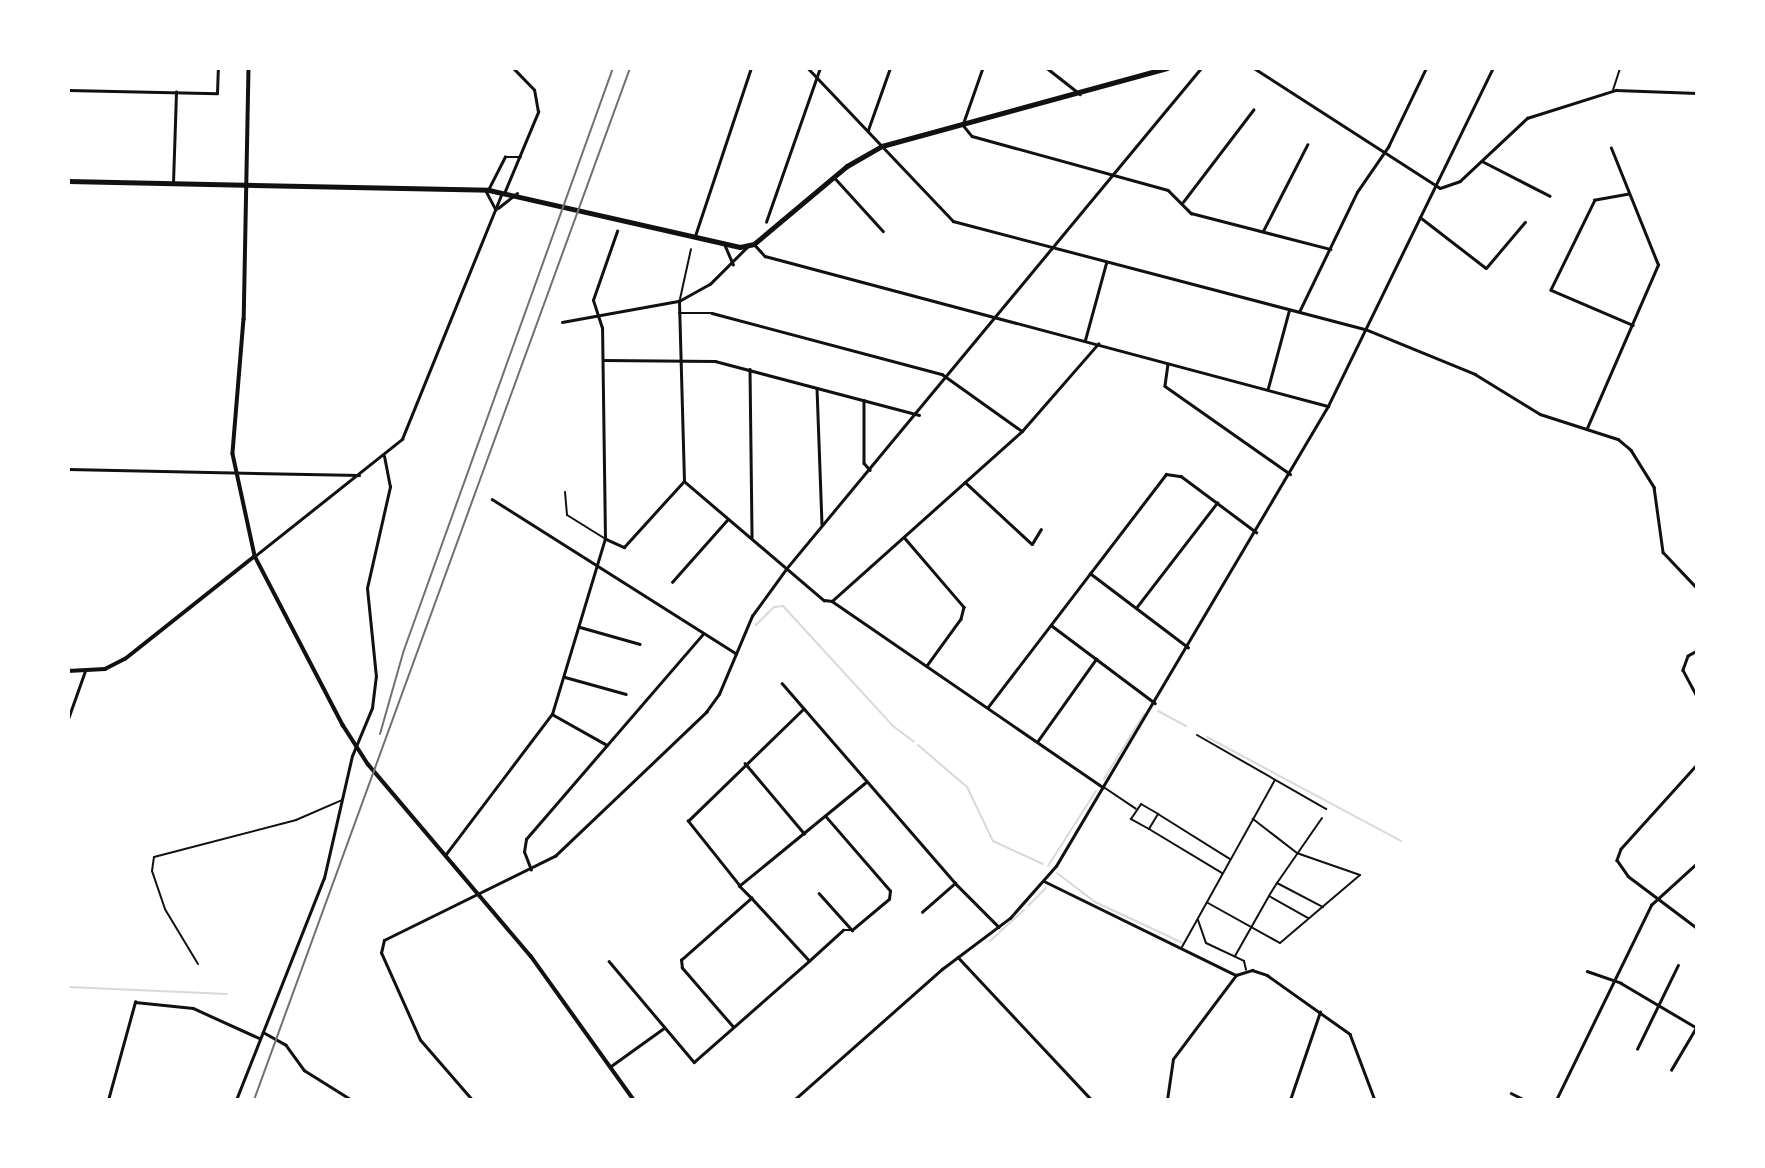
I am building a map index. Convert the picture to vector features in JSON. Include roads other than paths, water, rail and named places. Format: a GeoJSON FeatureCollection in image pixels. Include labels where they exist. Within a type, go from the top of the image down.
{"type":"FeatureCollection","features":[{"type":"Feature","properties":{"kind":"main road"},"geometry":{"type":"LineString","coordinates":[[68,181],[486,189],[517,193],[725,245],[748,246],[754,244],[834,177],[882,146],[1080,94],[1167,68]]}},
{"type":"Feature","properties":{"kind":"street"},"geometry":{"type":"LineString","coordinates":[[68,90],[217,93],[218,68]]}},
{"type":"Feature","properties":{"kind":"street"},"geometry":{"type":"LineString","coordinates":[[249,68],[235,472],[255,556],[356,745],[394,795],[480,892],[634,1100]]}},
{"type":"Feature","properties":{"kind":"street"},"geometry":{"type":"LineString","coordinates":[[68,671],[85,671],[125,659],[384,457],[410,424],[496,210],[521,158],[538,105],[534,90],[513,68]]}},
{"type":"Feature","properties":{"kind":"street"},"geometry":{"type":"LineString","coordinates":[[695,236],[751,68]]}},
{"type":"Feature","properties":{"kind":"street"},"geometry":{"type":"LineString","coordinates":[[808,68],[947,217],[1054,249],[1365,329],[1475,374],[1540,414],[1618,439],[1631,450],[1658,498],[1663,552],[1697,588]]}},
{"type":"Feature","properties":{"kind":"street"},"geometry":{"type":"LineString","coordinates":[[766,222],[820,68]]}},
{"type":"Feature","properties":{"kind":"street"},"geometry":{"type":"LineString","coordinates":[[867,130],[890,68]]}},
{"type":"Feature","properties":{"kind":"street"},"geometry":{"type":"LineString","coordinates":[[983,68],[963,125],[972,136],[1168,190],[1183,202],[1191,213],[1329,249]]}},
{"type":"Feature","properties":{"kind":"street"},"geometry":{"type":"LineString","coordinates":[[1047,68],[1080,94]]}},
{"type":"Feature","properties":{"kind":"street"},"geometry":{"type":"LineString","coordinates":[[472,1100],[420,1040],[381,953],[388,936],[531,870],[555,856],[706,712],[752,616],[786,569],[1114,177],[1198,74],[1198,68]]}},
{"type":"Feature","properties":{"kind":"street"},"geometry":{"type":"LineString","coordinates":[[1254,68],[1436,186],[1452,186],[1527,118],[1612,91],[1697,93]]}},
{"type":"Feature","properties":{"kind":"street"},"geometry":{"type":"LineString","coordinates":[[1299,312],[1357,192],[1384,151],[1426,68]]}},
{"type":"Feature","properties":{"kind":"street"},"geometry":{"type":"LineString","coordinates":[[794,1100],[958,957],[999,927],[1044,881],[1105,788],[1156,703],[1328,406],[1493,68]]}},
{"type":"Feature","properties":{"kind":"street"},"geometry":{"type":"LineString","coordinates":[[1612,91],[1620,68]]}},
{"type":"Feature","properties":{"kind":"street"},"geometry":{"type":"LineString","coordinates":[[173,184],[176,92]]}},
{"type":"Feature","properties":{"kind":"street"},"geometry":{"type":"LineString","coordinates":[[1183,202],[1253,110]]}},
{"type":"Feature","properties":{"kind":"street"},"geometry":{"type":"LineString","coordinates":[[1263,231],[1307,145]]}},
{"type":"Feature","properties":{"kind":"street"},"geometry":{"type":"LineString","coordinates":[[1586,429],[1658,265],[1611,148]]}},
{"type":"Feature","properties":{"kind":"street"},"geometry":{"type":"LineString","coordinates":[[496,210],[486,189],[505,158],[521,158]]}},
{"type":"Feature","properties":{"kind":"street"},"geometry":{"type":"LineString","coordinates":[[1482,161],[1550,196]]}},
{"type":"Feature","properties":{"kind":"street"},"geometry":{"type":"LineString","coordinates":[[834,177],[883,231]]}},
{"type":"Feature","properties":{"kind":"street"},"geometry":{"type":"LineString","coordinates":[[496,210],[517,193]]}},
{"type":"Feature","properties":{"kind":"street"},"geometry":{"type":"LineString","coordinates":[[1630,194],[1595,200],[1550,290],[1633,325]]}},
{"type":"Feature","properties":{"kind":"street"},"geometry":{"type":"LineString","coordinates":[[1420,217],[1486,268],[1525,222]]}},
{"type":"Feature","properties":{"kind":"street"},"geometry":{"type":"LineString","coordinates":[[446,853],[552,714],[605,538],[603,360],[598,315],[593,300],[617,231]]}},
{"type":"Feature","properties":{"kind":"street"},"geometry":{"type":"LineString","coordinates":[[754,244],[765,256],[1328,406]]}},
{"type":"Feature","properties":{"kind":"street"},"geometry":{"type":"LineString","coordinates":[[725,245],[732,265]]}},
{"type":"Feature","properties":{"kind":"street"},"geometry":{"type":"LineString","coordinates":[[562,322],[679,301],[732,265],[748,246]]}},
{"type":"Feature","properties":{"kind":"street"},"geometry":{"type":"LineString","coordinates":[[565,492],[567,515],[624,547],[684,481],[679,301],[691,249]]}},
{"type":"Feature","properties":{"kind":"street"},"geometry":{"type":"LineString","coordinates":[[1085,340],[1107,261]]}},
{"type":"Feature","properties":{"kind":"street"},"geometry":{"type":"LineString","coordinates":[[1268,389],[1289,310]]}},
{"type":"Feature","properties":{"kind":"street"},"geometry":{"type":"LineString","coordinates":[[679,313],[712,313],[947,376],[1021,431]]}},
{"type":"Feature","properties":{"kind":"street"},"geometry":{"type":"LineString","coordinates":[[832,601],[1021,431],[1098,344]]}},
{"type":"Feature","properties":{"kind":"street"},"geometry":{"type":"LineString","coordinates":[[603,360],[680,358],[750,369],[917,414]]}},
{"type":"Feature","properties":{"kind":"street"},"geometry":{"type":"LineString","coordinates":[[1169,363],[1166,386],[1290,474]]}},
{"type":"Feature","properties":{"kind":"street"},"geometry":{"type":"LineString","coordinates":[[750,369],[752,539]]}},
{"type":"Feature","properties":{"kind":"street"},"geometry":{"type":"LineString","coordinates":[[817,388],[822,525]]}},
{"type":"Feature","properties":{"kind":"street"},"geometry":{"type":"LineString","coordinates":[[864,400],[864,463],[870,470]]}},
{"type":"Feature","properties":{"kind":"street"},"geometry":{"type":"LineString","coordinates":[[236,1100],[324,878],[342,800],[375,690],[368,588],[390,487],[384,457]]}},
{"type":"Feature","properties":{"kind":"street"},"geometry":{"type":"LineString","coordinates":[[68,469],[360,475]]}},
{"type":"Feature","properties":{"kind":"street"},"geometry":{"type":"LineString","coordinates":[[988,708],[1166,474],[1181,475],[1256,532]]}},
{"type":"Feature","properties":{"kind":"street"},"geometry":{"type":"LineString","coordinates":[[684,481],[824,600],[832,601],[1137,810]]}},
{"type":"Feature","properties":{"kind":"street"},"geometry":{"type":"LineString","coordinates":[[965,482],[1032,544],[1041,529]]}},
{"type":"Feature","properties":{"kind":"street"},"geometry":{"type":"LineString","coordinates":[[492,499],[736,653]]}},
{"type":"Feature","properties":{"kind":"street"},"geometry":{"type":"LineString","coordinates":[[1136,608],[1217,503]]}},
{"type":"Feature","properties":{"kind":"street"},"geometry":{"type":"LineString","coordinates":[[672,582],[728,519]]}},
{"type":"Feature","properties":{"kind":"street"},"geometry":{"type":"LineString","coordinates":[[904,537],[964,607],[961,619],[927,666]]}},
{"type":"Feature","properties":{"kind":"street"},"geometry":{"type":"LineString","coordinates":[[1090,573],[1189,647]]}},
{"type":"Feature","properties":{"kind":"street"},"geometry":{"type":"LineString","coordinates":[[1051,625],[1156,703]]}},
{"type":"Feature","properties":{"kind":"street"},"geometry":{"type":"LineString","coordinates":[[580,627],[640,644]]}},
{"type":"Feature","properties":{"kind":"street"},"geometry":{"type":"LineString","coordinates":[[531,870],[524,852],[526,839],[702,634]]}},
{"type":"Feature","properties":{"kind":"street"},"geometry":{"type":"LineString","coordinates":[[1697,651],[1688,656],[1683,670],[1697,696]]}},
{"type":"Feature","properties":{"kind":"street"},"geometry":{"type":"LineString","coordinates":[[1037,742],[1097,658]]}},
{"type":"Feature","properties":{"kind":"street"},"geometry":{"type":"LineString","coordinates":[[68,719],[85,671]]}},
{"type":"Feature","properties":{"kind":"street"},"geometry":{"type":"LineString","coordinates":[[565,677],[626,694]]}},
{"type":"Feature","properties":{"kind":"street"},"geometry":{"type":"LineString","coordinates":[[782,684],[955,883],[999,927]]}},
{"type":"Feature","properties":{"kind":"street"},"geometry":{"type":"LineString","coordinates":[[802,710],[744,762],[688,821],[739,886],[809,961]]}},
{"type":"Feature","properties":{"kind":"street"},"geometry":{"type":"LineString","coordinates":[[552,714],[607,745]]}},
{"type":"Feature","properties":{"kind":"street"},"geometry":{"type":"LineString","coordinates":[[1197,735],[1326,809]]}},
{"type":"Feature","properties":{"kind":"street"},"geometry":{"type":"LineString","coordinates":[[744,762],[804,832]]}},
{"type":"Feature","properties":{"kind":"street"},"geometry":{"type":"LineString","coordinates":[[1697,765],[1621,849],[1617,860],[1628,876],[1697,928]]}},
{"type":"Feature","properties":{"kind":"street"},"geometry":{"type":"LineString","coordinates":[[1181,948],[1275,780]]}},
{"type":"Feature","properties":{"kind":"street"},"geometry":{"type":"LineString","coordinates":[[739,886],[866,782]]}},
{"type":"Feature","properties":{"kind":"street"},"geometry":{"type":"LineString","coordinates":[[198,964],[165,909],[152,871],[154,857],[296,821],[342,800]]}},
{"type":"Feature","properties":{"kind":"street"},"geometry":{"type":"LineString","coordinates":[[1223,873],[1131,819],[1141,804],[1231,859]]}},
{"type":"Feature","properties":{"kind":"street"},"geometry":{"type":"LineString","coordinates":[[1149,829],[1158,814]]}},
{"type":"Feature","properties":{"kind":"street"},"geometry":{"type":"LineString","coordinates":[[609,961],[694,1062],[843,930],[852,930],[889,899],[890,891],[826,817]]}},
{"type":"Feature","properties":{"kind":"street"},"geometry":{"type":"LineString","coordinates":[[1234,957],[1277,883],[1322,818]]}},
{"type":"Feature","properties":{"kind":"street"},"geometry":{"type":"LineString","coordinates":[[1208,902],[1280,943],[1360,875],[1297,853],[1253,819]]}},
{"type":"Feature","properties":{"kind":"street"},"geometry":{"type":"LineString","coordinates":[[1556,1100],[1657,898],[1697,863]]}},
{"type":"Feature","properties":{"kind":"street"},"geometry":{"type":"LineString","coordinates":[[1044,881],[1236,975]]}},
{"type":"Feature","properties":{"kind":"street"},"geometry":{"type":"LineString","coordinates":[[922,912],[955,883]]}},
{"type":"Feature","properties":{"kind":"street"},"geometry":{"type":"LineString","coordinates":[[1277,883],[1322,907]]}},
{"type":"Feature","properties":{"kind":"street"},"geometry":{"type":"LineString","coordinates":[[819,893],[852,930]]}},
{"type":"Feature","properties":{"kind":"street"},"geometry":{"type":"LineString","coordinates":[[1269,896],[1309,919]]}},
{"type":"Feature","properties":{"kind":"street"},"geometry":{"type":"LineString","coordinates":[[734,1028],[681,964],[751,898]]}},
{"type":"Feature","properties":{"kind":"street"},"geometry":{"type":"LineString","coordinates":[[1198,919],[1206,943],[1244,961],[1246,970]]}},
{"type":"Feature","properties":{"kind":"street"},"geometry":{"type":"LineString","coordinates":[[958,957],[1092,1100]]}},
{"type":"Feature","properties":{"kind":"street"},"geometry":{"type":"LineString","coordinates":[[1637,1049],[1678,965]]}},
{"type":"Feature","properties":{"kind":"street"},"geometry":{"type":"LineString","coordinates":[[1167,1100],[1173,1059],[1236,975],[1246,970],[1267,975],[1356,1039],[1375,1100]]}},
{"type":"Feature","properties":{"kind":"street"},"geometry":{"type":"LineString","coordinates":[[1587,971],[1614,981],[1696,1027],[1671,1070]]}},
{"type":"Feature","properties":{"kind":"street"},"geometry":{"type":"LineString","coordinates":[[108,1100],[135,1002],[193,1008],[259,1038]]}},
{"type":"Feature","properties":{"kind":"street"},"geometry":{"type":"LineString","coordinates":[[1290,1100],[1320,1012]]}},
{"type":"Feature","properties":{"kind":"street"},"geometry":{"type":"LineString","coordinates":[[611,1066],[664,1028]]}},
{"type":"Feature","properties":{"kind":"street"},"geometry":{"type":"LineString","coordinates":[[263,1032],[286,1045],[304,1070],[352,1100]]}},
{"type":"Feature","properties":{"kind":"street"},"geometry":{"type":"LineString","coordinates":[[1511,1093],[1525,1100]]}},
{"type":"Feature","properties":{"kind":"waterway"},"geometry":{"type":"LineString","coordinates":[[756,625],[774,607],[783,606],[893,726],[914,742]]}},
{"type":"Feature","properties":{"kind":"waterway"},"geometry":{"type":"LineString","coordinates":[[1158,711],[1186,726]]}},
{"type":"Feature","properties":{"kind":"waterway"},"geometry":{"type":"LineString","coordinates":[[1104,779],[1144,714]]}},
{"type":"Feature","properties":{"kind":"waterway"},"geometry":{"type":"LineString","coordinates":[[1207,737],[1401,841]]}},
{"type":"Feature","properties":{"kind":"waterway"},"geometry":{"type":"LineString","coordinates":[[918,745],[967,787],[993,841],[1043,864]]}},
{"type":"Feature","properties":{"kind":"waterway"},"geometry":{"type":"LineString","coordinates":[[1048,866],[1096,791]]}},
{"type":"Feature","properties":{"kind":"waterway"},"geometry":{"type":"LineString","coordinates":[[1057,873],[1095,902],[1183,943]]}},
{"type":"Feature","properties":{"kind":"waterway"},"geometry":{"type":"LineString","coordinates":[[1029,905],[1046,888]]}},
{"type":"Feature","properties":{"kind":"waterway"},"geometry":{"type":"LineString","coordinates":[[990,941],[1024,910]]}},
{"type":"Feature","properties":{"kind":"waterway"},"geometry":{"type":"LineString","coordinates":[[68,987],[227,994]]}},
{"type":"Feature","properties":{"kind":"railway"},"geometry":{"type":"LineString","coordinates":[[380,734],[404,650],[613,68]]}},
{"type":"Feature","properties":{"kind":"railway"},"geometry":{"type":"LineString","coordinates":[[254,1100],[630,68]]}}]}
